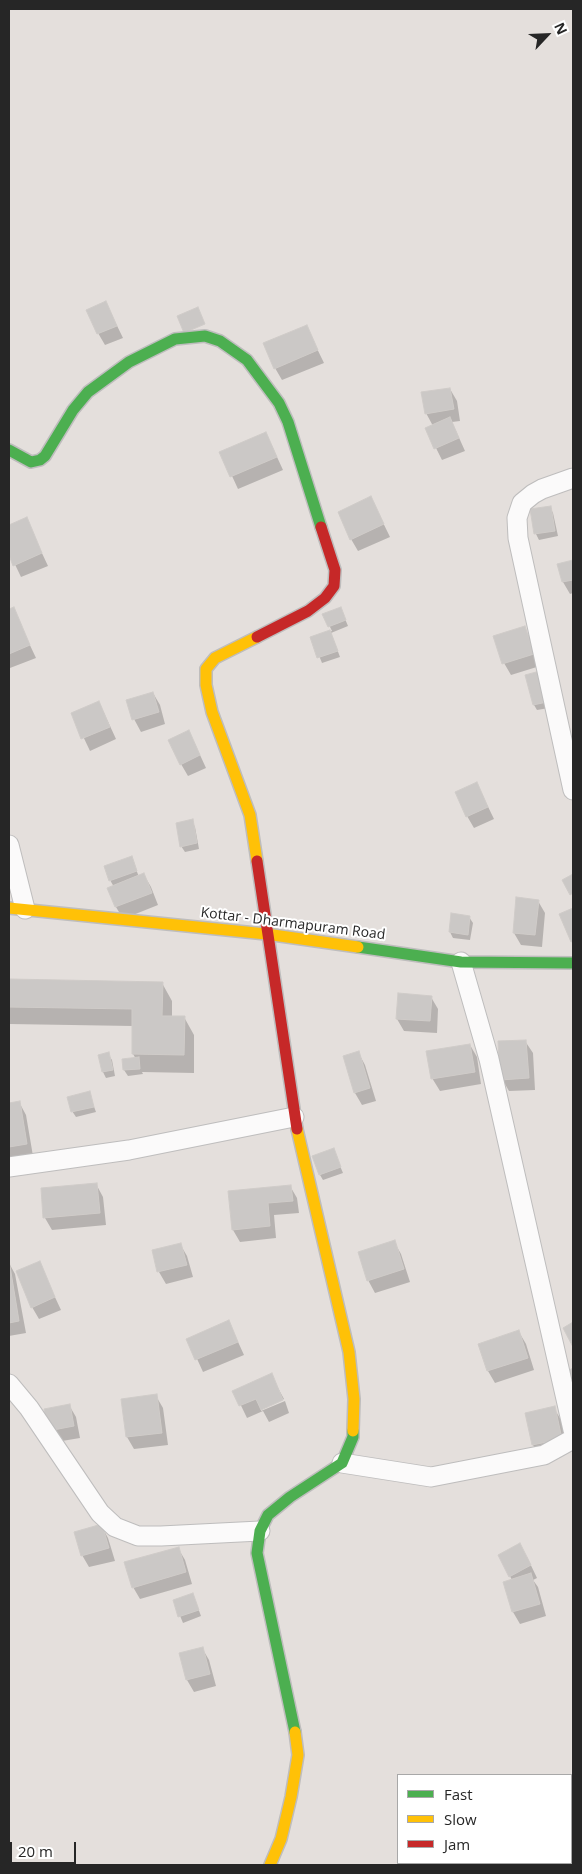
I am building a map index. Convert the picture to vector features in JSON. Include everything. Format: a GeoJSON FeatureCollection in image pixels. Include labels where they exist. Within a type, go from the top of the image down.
{"type":"FeatureCollection","features":[{"type":"Feature","properties":{"kind":"street"},"geometry":{"type":"LineString","coordinates":[[9,450],[31,462],[40,460],[45,456],[73,410],[88,392],[129,362],[175,339],[206,336],[220,341],[247,360],[279,403],[288,422],[335,570],[334,586],[325,598],[308,611],[214,658],[206,669],[206,685],[212,712],[250,815],[294,1117],[349,1352],[354,1399],[353,1437],[342,1463],[290,1497],[268,1515],[260,1531],[257,1553],[293,1719],[298,1755],[281,1839],[270,1865]]}},
{"type":"Feature","properties":{"kind":"street"},"geometry":{"type":"LineString","coordinates":[[573,478],[533,494],[522,503],[517,518],[520,548],[573,790]]}},
{"type":"Feature","properties":{"kind":"street"},"geometry":{"type":"LineString","coordinates":[[9,845],[17,908]]}},
{"type":"Feature","properties":{"kind":"street","name":"Kottar - Dharmapuram Road"},"geometry":{"type":"LineString","coordinates":[[17,908],[266,934],[461,962],[573,963]]}},
{"type":"Feature","properties":{"kind":"street"},"geometry":{"type":"LineString","coordinates":[[461,962],[489,1059],[573,1430]]}},
{"type":"Feature","properties":{"kind":"street"},"geometry":{"type":"LineString","coordinates":[[9,1167],[129,1150],[294,1117]]}},
{"type":"Feature","properties":{"kind":"street"},"geometry":{"type":"LineString","coordinates":[[9,1384],[29,1408],[100,1513],[115,1527],[138,1536],[260,1531]]}},
{"type":"Feature","properties":{"kind":"street"},"geometry":{"type":"LineString","coordinates":[[342,1463],[431,1477],[544,1455],[573,1439]]}},
{"type":"Feature","properties":{"kind":"building"},"geometry":{"type":"Polygon","coordinates":[[[106,301],[117,326],[97,334],[86,310],[106,301]]]}},
{"type":"Feature","properties":{"kind":"building"},"geometry":{"type":"Polygon","coordinates":[[[198,307],[205,324],[184,333],[177,316],[198,307]]]}},
{"type":"Feature","properties":{"kind":"building"},"geometry":{"type":"Polygon","coordinates":[[[307,325],[318,350],[274,369],[263,343],[307,325]]]}},
{"type":"Feature","properties":{"kind":"building"},"geometry":{"type":"Polygon","coordinates":[[[450,388],[454,409],[425,414],[421,392],[450,388]]]}},
{"type":"Feature","properties":{"kind":"building"},"geometry":{"type":"Polygon","coordinates":[[[450,417],[459,438],[434,449],[425,428],[450,417]]]}},
{"type":"Feature","properties":{"kind":"building"},"geometry":{"type":"Polygon","coordinates":[[[266,432],[277,457],[230,477],[219,452],[266,432]]]}},
{"type":"Feature","properties":{"kind":"building"},"geometry":{"type":"Polygon","coordinates":[[[371,496],[384,524],[350,540],[338,512],[371,496]]]}},
{"type":"Feature","properties":{"kind":"building"},"geometry":{"type":"Polygon","coordinates":[[[551,506],[555,531],[534,534],[530,509],[551,506]]]}},
{"type":"Feature","properties":{"kind":"building"},"geometry":{"type":"Polygon","coordinates":[[[27,517],[42,553],[13,566],[9,555],[9,525],[27,517]]]}},
{"type":"Feature","properties":{"kind":"building"},"geometry":{"type":"Polygon","coordinates":[[[573,560],[573,580],[562,582],[557,564],[573,560]]]}},
{"type":"Feature","properties":{"kind":"building"},"geometry":{"type":"Polygon","coordinates":[[[14,607],[30,645],[9,654],[9,609],[14,607]]]}},
{"type":"Feature","properties":{"kind":"building"},"geometry":{"type":"Polygon","coordinates":[[[341,607],[346,620],[328,627],[322,614],[341,607]]]}},
{"type":"Feature","properties":{"kind":"building"},"geometry":{"type":"Polygon","coordinates":[[[525,626],[534,654],[502,664],[493,636],[525,626]]]}},
{"type":"Feature","properties":{"kind":"building"},"geometry":{"type":"Polygon","coordinates":[[[330,630],[338,651],[317,658],[310,637],[330,630]]]}},
{"type":"Feature","properties":{"kind":"building"},"geometry":{"type":"Polygon","coordinates":[[[540,671],[547,702],[533,705],[525,675],[540,671]]]}},
{"type":"Feature","properties":{"kind":"building"},"geometry":{"type":"Polygon","coordinates":[[[153,692],[159,712],[132,720],[126,700],[153,692]]]}},
{"type":"Feature","properties":{"kind":"building"},"geometry":{"type":"Polygon","coordinates":[[[99,701],[110,727],[81,739],[71,713],[99,701]]]}},
{"type":"Feature","properties":{"kind":"building"},"geometry":{"type":"Polygon","coordinates":[[[189,730],[200,755],[180,765],[168,740],[189,730]]]}},
{"type":"Feature","properties":{"kind":"building"},"geometry":{"type":"Polygon","coordinates":[[[477,782],[488,807],[466,817],[455,792],[477,782]]]}},
{"type":"Feature","properties":{"kind":"building"},"geometry":{"type":"Polygon","coordinates":[[[193,819],[197,843],[180,847],[176,823],[193,819]]]}},
{"type":"Feature","properties":{"kind":"building"},"geometry":{"type":"Polygon","coordinates":[[[132,856],[137,871],[109,881],[104,866],[132,856]]]}},
{"type":"Feature","properties":{"kind":"building"},"geometry":{"type":"Polygon","coordinates":[[[144,873],[152,893],[115,907],[107,888],[144,873]]]}},
{"type":"Feature","properties":{"kind":"building"},"geometry":{"type":"Polygon","coordinates":[[[573,874],[573,893],[570,895],[562,880],[573,874]]]}},
{"type":"Feature","properties":{"kind":"building"},"geometry":{"type":"Polygon","coordinates":[[[516,897],[539,900],[535,935],[513,933],[516,897]]]}},
{"type":"Feature","properties":{"kind":"building"},"geometry":{"type":"Polygon","coordinates":[[[573,908],[573,941],[571,942],[559,914],[573,908]]]}},
{"type":"Feature","properties":{"kind":"building"},"geometry":{"type":"Polygon","coordinates":[[[451,913],[470,916],[468,935],[449,932],[451,913]]]}},
{"type":"Feature","properties":{"kind":"building"},"geometry":{"type":"Polygon","coordinates":[[[9,979],[163,982],[162,1016],[185,1016],[184,1055],[132,1054],[132,1009],[9,1007],[9,979]]]}},
{"type":"Feature","properties":{"kind":"building"},"geometry":{"type":"Polygon","coordinates":[[[398,993],[432,996],[430,1021],[396,1019],[398,993]]]}},
{"type":"Feature","properties":{"kind":"building"},"geometry":{"type":"Polygon","coordinates":[[[526,1040],[529,1078],[500,1080],[498,1041],[526,1040]]]}},
{"type":"Feature","properties":{"kind":"building"},"geometry":{"type":"Polygon","coordinates":[[[470,1044],[475,1072],[431,1079],[426,1051],[470,1044]]]}},
{"type":"Feature","properties":{"kind":"building"},"geometry":{"type":"Polygon","coordinates":[[[359,1051],[370,1088],[354,1093],[343,1056],[359,1051]]]}},
{"type":"Feature","properties":{"kind":"building"},"geometry":{"type":"Polygon","coordinates":[[[109,1052],[113,1070],[102,1072],[98,1055],[109,1052]]]}},
{"type":"Feature","properties":{"kind":"building"},"geometry":{"type":"Polygon","coordinates":[[[139,1057],[140,1069],[123,1070],[122,1059],[139,1057]]]}},
{"type":"Feature","properties":{"kind":"building"},"geometry":{"type":"Polygon","coordinates":[[[90,1091],[94,1107],[71,1112],[67,1097],[90,1091]]]}},
{"type":"Feature","properties":{"kind":"building"},"geometry":{"type":"Polygon","coordinates":[[[20,1101],[27,1144],[9,1147],[9,1103],[20,1101]]]}},
{"type":"Feature","properties":{"kind":"building"},"geometry":{"type":"Polygon","coordinates":[[[334,1148],[341,1167],[319,1175],[312,1156],[334,1148]]]}},
{"type":"Feature","properties":{"kind":"building"},"geometry":{"type":"Polygon","coordinates":[[[97,1183],[100,1213],[43,1218],[41,1188],[97,1183]]]}},
{"type":"Feature","properties":{"kind":"building"},"geometry":{"type":"Polygon","coordinates":[[[291,1185],[293,1201],[268,1203],[270,1226],[232,1230],[228,1191],[291,1185]]]}},
{"type":"Feature","properties":{"kind":"building"},"geometry":{"type":"Polygon","coordinates":[[[395,1240],[404,1269],[367,1281],[358,1252],[395,1240]]]}},
{"type":"Feature","properties":{"kind":"building"},"geometry":{"type":"Polygon","coordinates":[[[181,1243],[187,1265],[157,1272],[152,1250],[181,1243]]]}},
{"type":"Feature","properties":{"kind":"building"},"geometry":{"type":"Polygon","coordinates":[[[9,1260],[19,1321],[9,1323],[9,1260]]]}},
{"type":"Feature","properties":{"kind":"building"},"geometry":{"type":"Polygon","coordinates":[[[40,1261],[55,1297],[31,1308],[16,1271],[40,1261]]]}},
{"type":"Feature","properties":{"kind":"building"},"geometry":{"type":"Polygon","coordinates":[[[229,1320],[238,1342],[195,1360],[186,1339],[229,1320]]]}},
{"type":"Feature","properties":{"kind":"building"},"geometry":{"type":"Polygon","coordinates":[[[573,1322],[573,1347],[563,1328],[573,1322]]]}},
{"type":"Feature","properties":{"kind":"building"},"geometry":{"type":"Polygon","coordinates":[[[519,1330],[528,1358],[487,1371],[478,1344],[519,1330]]]}},
{"type":"Feature","properties":{"kind":"building"},"geometry":{"type":"Polygon","coordinates":[[[573,1368],[573,1386],[566,1372],[573,1368]]]}},
{"type":"Feature","properties":{"kind":"building"},"geometry":{"type":"Polygon","coordinates":[[[272,1373],[283,1400],[261,1410],[256,1399],[239,1406],[232,1391],[272,1373]]]}},
{"type":"Feature","properties":{"kind":"building"},"geometry":{"type":"Polygon","coordinates":[[[157,1394],[162,1433],[126,1437],[121,1399],[157,1394]]]}},
{"type":"Feature","properties":{"kind":"building"},"geometry":{"type":"Polygon","coordinates":[[[70,1404],[74,1426],[48,1431],[44,1409],[70,1404]]]}},
{"type":"Feature","properties":{"kind":"building"},"geometry":{"type":"Polygon","coordinates":[[[555,1406],[562,1439],[532,1445],[525,1413],[555,1406]]]}},
{"type":"Feature","properties":{"kind":"building"},"geometry":{"type":"Polygon","coordinates":[[[102,1524],[109,1548],[81,1556],[74,1532],[102,1524]]]}},
{"type":"Feature","properties":{"kind":"building"},"geometry":{"type":"Polygon","coordinates":[[[520,1543],[531,1565],[509,1577],[498,1555],[520,1543]]]}},
{"type":"Feature","properties":{"kind":"building"},"geometry":{"type":"Polygon","coordinates":[[[179,1547],[186,1572],[132,1588],[124,1562],[179,1547]]]}},
{"type":"Feature","properties":{"kind":"building"},"geometry":{"type":"Polygon","coordinates":[[[531,1573],[540,1604],[512,1612],[503,1582],[531,1573]]]}},
{"type":"Feature","properties":{"kind":"building"},"geometry":{"type":"Polygon","coordinates":[[[193,1593],[199,1610],[178,1617],[173,1600],[193,1593]]]}},
{"type":"Feature","properties":{"kind":"building"},"geometry":{"type":"Polygon","coordinates":[[[203,1647],[210,1674],[186,1680],[179,1653],[203,1647]]]}},
{"type":"Feature","properties":{"kind":"traffic: fast"},"geometry":{"type":"LineString","coordinates":[[9,450],[31,462],[40,460],[45,456],[73,410],[88,392],[129,362],[175,339],[205,336],[220,341],[247,360],[279,403],[288,422],[321,527]]}},
{"type":"Feature","properties":{"kind":"traffic: fast"},"geometry":{"type":"LineString","coordinates":[[358,947],[461,962],[573,963]]}},
{"type":"Feature","properties":{"kind":"traffic: fast"},"geometry":{"type":"LineString","coordinates":[[295,1732],[257,1553],[260,1531],[268,1515],[290,1497],[342,1463],[353,1437],[353,1431]]}},
{"type":"Feature","properties":{"kind":"traffic: slow"},"geometry":{"type":"LineString","coordinates":[[257,637],[215,658],[206,669],[206,685],[212,712],[250,815],[257,861]]}},
{"type":"Feature","properties":{"kind":"traffic: slow"},"geometry":{"type":"LineString","coordinates":[[9,908],[266,934],[358,947]]}},
{"type":"Feature","properties":{"kind":"traffic: slow"},"geometry":{"type":"LineString","coordinates":[[297,1129],[349,1352],[354,1399],[353,1431]]}},
{"type":"Feature","properties":{"kind":"traffic: slow"},"geometry":{"type":"LineString","coordinates":[[270,1865],[281,1839],[291,1797],[298,1755],[295,1732]]}},
{"type":"Feature","properties":{"kind":"traffic: jam"},"geometry":{"type":"LineString","coordinates":[[257,637],[308,611],[325,598],[334,586],[335,570],[321,527]]}},
{"type":"Feature","properties":{"kind":"traffic: jam"},"geometry":{"type":"LineString","coordinates":[[257,861],[297,1129]]}}]}
